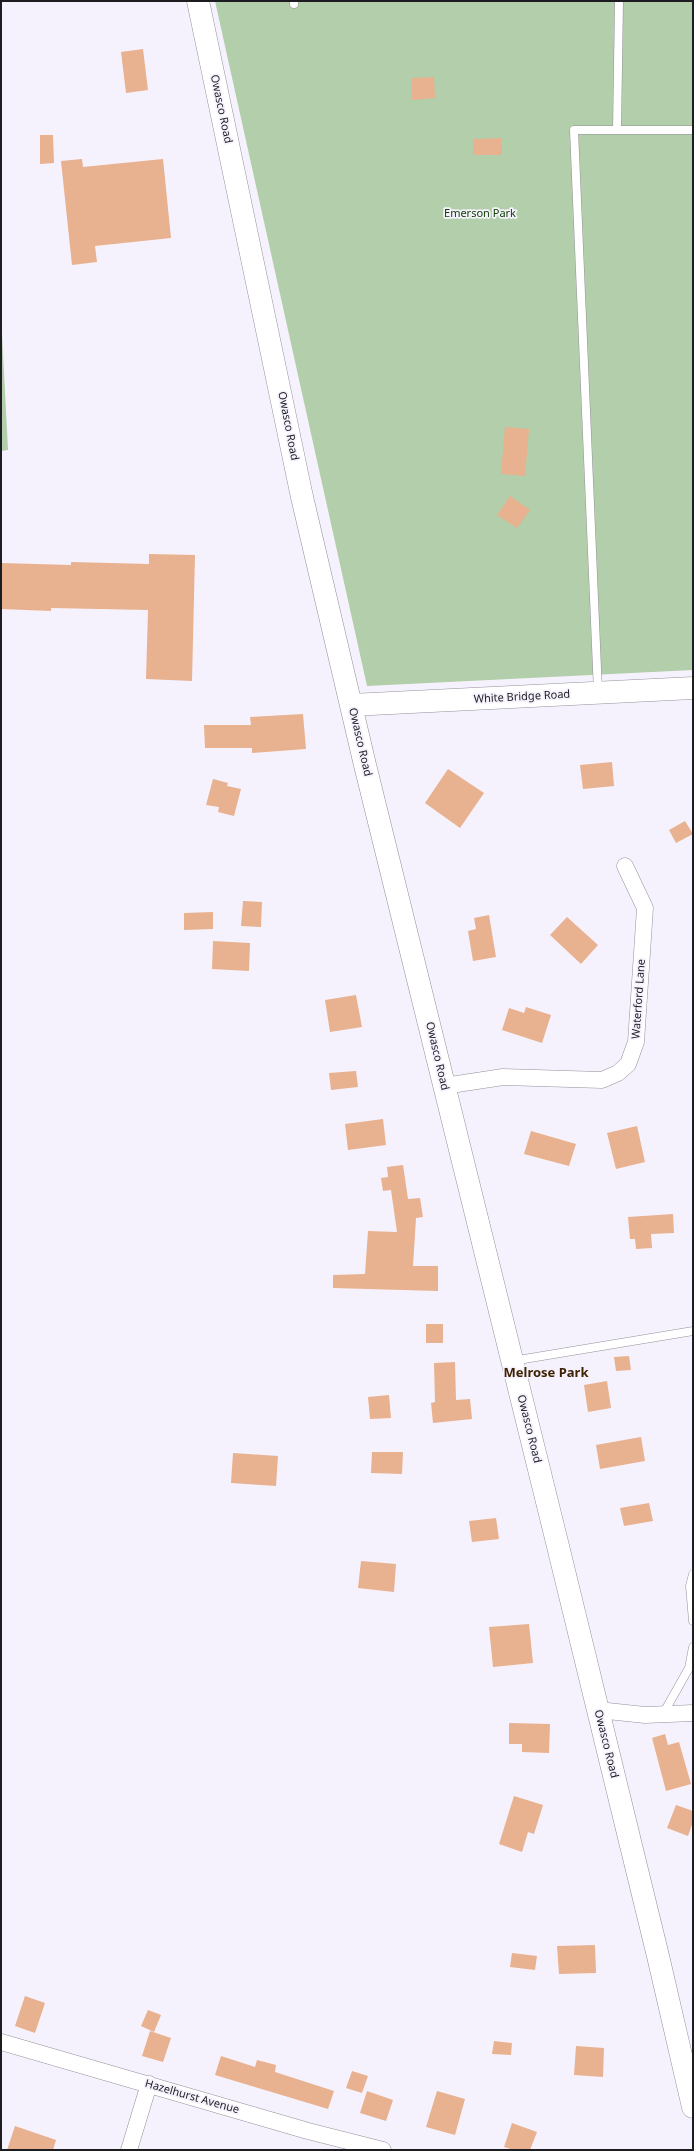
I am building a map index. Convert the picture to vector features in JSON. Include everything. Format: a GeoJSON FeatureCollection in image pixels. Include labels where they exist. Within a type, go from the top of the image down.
{"type":"FeatureCollection","features":[{"type":"Feature","properties":{"kind":"main road","name":"Owasco Road"},"geometry":{"type":"LineString","coordinates":[[198,1],[302,497],[444,1086],[658,1956],[690,2080],[693,2107]]}},
{"type":"Feature","properties":{"kind":"main road","name":"White Bridge Road"},"geometry":{"type":"LineString","coordinates":[[351,705],[693,688]]}},
{"type":"Feature","properties":{"kind":"street","name":"Waterford Lane"},"geometry":{"type":"LineString","coordinates":[[444,1086],[503,1077],[602,1080],[618,1073],[628,1064],[636,1042],[645,908],[625,866]]}},
{"type":"Feature","properties":{"kind":"street"},"geometry":{"type":"LineString","coordinates":[[598,1710],[645,1715],[693,1713]]}},
{"type":"Feature","properties":{"kind":"street","name":"Hazelhurst Avenue"},"geometry":{"type":"LineString","coordinates":[[1,2042],[383,2150]]}},
{"type":"Feature","properties":{"kind":"street"},"geometry":{"type":"LineString","coordinates":[[129,2150],[149,2084]]}},
{"type":"Feature","properties":{"kind":"lane"},"geometry":{"type":"LineString","coordinates":[[618,130],[619,1]]}},
{"type":"Feature","properties":{"kind":"lane"},"geometry":{"type":"LineString","coordinates":[[598,693],[574,130],[693,130]]}},
{"type":"Feature","properties":{"kind":"lane"},"geometry":{"type":"LineString","coordinates":[[512,1361],[693,1331]]}},
{"type":"Feature","properties":{"kind":"lane"},"geometry":{"type":"LineString","coordinates":[[693,1574],[690,1586],[693,1621]]}},
{"type":"Feature","properties":{"kind":"lane"},"geometry":{"type":"LineString","coordinates":[[663,1714],[691,1667],[693,1647]]}},
{"type":"Feature","properties":{"kind":"green space","name":"Emerson Park"},"geometry":{"type":"Polygon","coordinates":[[[215,1],[693,1],[693,670],[367,686],[215,1]]]}},
{"type":"Feature","properties":{"kind":"green space"},"geometry":{"type":"Polygon","coordinates":[[[1,314],[8,450],[1,451],[1,314]]]}},
{"type":"Feature","properties":{"kind":"building"},"geometry":{"type":"Polygon","coordinates":[[[143,49],[148,90],[126,93],[121,52],[143,49]]]}},
{"type":"Feature","properties":{"kind":"building"},"geometry":{"type":"Polygon","coordinates":[[[434,77],[435,98],[412,100],[411,78],[434,77]]]}},
{"type":"Feature","properties":{"kind":"building"},"geometry":{"type":"Polygon","coordinates":[[[40,135],[53,135],[54,163],[40,164],[40,135]]]}},
{"type":"Feature","properties":{"kind":"building"},"geometry":{"type":"Polygon","coordinates":[[[502,138],[502,155],[473,155],[473,139],[502,138]]]}},
{"type":"Feature","properties":{"kind":"building"},"geometry":{"type":"Polygon","coordinates":[[[82,159],[83,167],[163,159],[171,238],[95,246],[97,262],[72,265],[61,161],[82,159]]]}},
{"type":"Feature","properties":{"kind":"building"},"geometry":{"type":"Polygon","coordinates":[[[505,427],[529,429],[525,476],[501,474],[505,427]]]}},
{"type":"Feature","properties":{"kind":"building"},"geometry":{"type":"Polygon","coordinates":[[[510,496],[530,510],[517,528],[497,515],[510,496]]]}},
{"type":"Feature","properties":{"kind":"building"},"geometry":{"type":"Polygon","coordinates":[[[149,554],[195,555],[192,681],[146,679],[148,610],[51,608],[51,611],[1,609],[1,563],[71,565],[71,562],[149,564],[149,554]]]}},
{"type":"Feature","properties":{"kind":"building"},"geometry":{"type":"Polygon","coordinates":[[[303,714],[306,749],[252,753],[252,748],[205,748],[204,725],[251,725],[250,717],[303,714]]]}},
{"type":"Feature","properties":{"kind":"building"},"geometry":{"type":"Polygon","coordinates":[[[612,762],[614,786],[583,789],[580,765],[612,762]]]}},
{"type":"Feature","properties":{"kind":"building"},"geometry":{"type":"Polygon","coordinates":[[[448,769],[484,793],[460,828],[425,803],[448,769]]]}},
{"type":"Feature","properties":{"kind":"building"},"geometry":{"type":"Polygon","coordinates":[[[213,779],[228,783],[227,786],[241,789],[234,816],[218,812],[219,807],[206,805],[213,779]]]}},
{"type":"Feature","properties":{"kind":"building"},"geometry":{"type":"Polygon","coordinates":[[[685,821],[693,834],[676,843],[669,830],[685,821]]]}},
{"type":"Feature","properties":{"kind":"building"},"geometry":{"type":"Polygon","coordinates":[[[243,901],[262,902],[261,927],[241,926],[243,901]]]}},
{"type":"Feature","properties":{"kind":"building"},"geometry":{"type":"Polygon","coordinates":[[[213,912],[213,929],[184,930],[184,913],[213,912]]]}},
{"type":"Feature","properties":{"kind":"building"},"geometry":{"type":"Polygon","coordinates":[[[489,915],[496,957],[473,961],[468,931],[476,929],[474,918],[489,915]]]}},
{"type":"Feature","properties":{"kind":"building"},"geometry":{"type":"Polygon","coordinates":[[[567,917],[598,945],[581,964],[550,935],[567,917]]]}},
{"type":"Feature","properties":{"kind":"building"},"geometry":{"type":"Polygon","coordinates":[[[213,941],[250,943],[249,971],[212,969],[213,941]]]}},
{"type":"Feature","properties":{"kind":"building"},"geometry":{"type":"Polygon","coordinates":[[[356,995],[362,1027],[330,1032],[325,1000],[356,995]]]}},
{"type":"Feature","properties":{"kind":"building"},"geometry":{"type":"Polygon","coordinates":[[[526,1007],[551,1015],[542,1043],[502,1030],[509,1008],[524,1013],[526,1007]]]}},
{"type":"Feature","properties":{"kind":"building"},"geometry":{"type":"Polygon","coordinates":[[[356,1071],[358,1087],[331,1090],[329,1073],[356,1071]]]}},
{"type":"Feature","properties":{"kind":"building"},"geometry":{"type":"Polygon","coordinates":[[[383,1119],[386,1145],[348,1150],[345,1124],[383,1119]]]}},
{"type":"Feature","properties":{"kind":"building"},"geometry":{"type":"Polygon","coordinates":[[[637,1126],[645,1162],[616,1169],[607,1133],[637,1126]]]}},
{"type":"Feature","properties":{"kind":"building"},"geometry":{"type":"Polygon","coordinates":[[[531,1131],[576,1144],[569,1166],[524,1154],[531,1131]]]}},
{"type":"Feature","properties":{"kind":"building"},"geometry":{"type":"Polygon","coordinates":[[[403,1165],[408,1199],[420,1198],[423,1217],[416,1218],[413,1266],[438,1266],[438,1291],[333,1288],[333,1275],[365,1274],[368,1231],[397,1232],[391,1190],[383,1191],[381,1178],[388,1177],[387,1167],[403,1165]]]}},
{"type":"Feature","properties":{"kind":"building"},"geometry":{"type":"Polygon","coordinates":[[[673,1214],[674,1233],[651,1234],[652,1248],[636,1249],[635,1239],[630,1239],[628,1217],[673,1214]]]}},
{"type":"Feature","properties":{"kind":"building"},"geometry":{"type":"Polygon","coordinates":[[[426,1324],[443,1324],[443,1343],[426,1343],[426,1324]]]}},
{"type":"Feature","properties":{"kind":"building"},"geometry":{"type":"Polygon","coordinates":[[[629,1356],[631,1370],[616,1371],[614,1357],[629,1356]]]}},
{"type":"Feature","properties":{"kind":"building"},"geometry":{"type":"Polygon","coordinates":[[[455,1362],[456,1400],[470,1399],[472,1419],[433,1423],[431,1403],[435,1402],[434,1363],[455,1362]]]}},
{"type":"Feature","properties":{"kind":"building"},"geometry":{"type":"Polygon","coordinates":[[[607,1381],[611,1408],[588,1412],[584,1385],[607,1381]]]}},
{"type":"Feature","properties":{"kind":"building"},"geometry":{"type":"Polygon","coordinates":[[[389,1395],[391,1418],[370,1419],[368,1397],[389,1395]]]}},
{"type":"Feature","properties":{"kind":"building"},"geometry":{"type":"Polygon","coordinates":[[[641,1437],[645,1461],[600,1469],[596,1445],[641,1437]]]}},
{"type":"Feature","properties":{"kind":"building"},"geometry":{"type":"Polygon","coordinates":[[[372,1452],[403,1452],[402,1474],[371,1473],[372,1452]]]}},
{"type":"Feature","properties":{"kind":"building"},"geometry":{"type":"Polygon","coordinates":[[[233,1453],[278,1456],[276,1486],[231,1483],[233,1453]]]}},
{"type":"Feature","properties":{"kind":"building"},"geometry":{"type":"Polygon","coordinates":[[[649,1503],[653,1521],[624,1526],[620,1508],[649,1503]]]}},
{"type":"Feature","properties":{"kind":"building"},"geometry":{"type":"Polygon","coordinates":[[[496,1518],[499,1539],[472,1542],[469,1521],[496,1518]]]}},
{"type":"Feature","properties":{"kind":"building"},"geometry":{"type":"Polygon","coordinates":[[[361,1561],[396,1564],[394,1592],[358,1588],[361,1561]]]}},
{"type":"Feature","properties":{"kind":"building"},"geometry":{"type":"Polygon","coordinates":[[[529,1624],[533,1663],[493,1667],[489,1627],[529,1624]]]}},
{"type":"Feature","properties":{"kind":"building"},"geometry":{"type":"Polygon","coordinates":[[[509,1723],[550,1724],[549,1753],[522,1752],[522,1744],[509,1744],[509,1723]]]}},
{"type":"Feature","properties":{"kind":"building"},"geometry":{"type":"Polygon","coordinates":[[[665,1734],[668,1745],[679,1742],[691,1784],[666,1791],[652,1738],[665,1734]]]}},
{"type":"Feature","properties":{"kind":"building"},"geometry":{"type":"Polygon","coordinates":[[[514,1796],[543,1805],[534,1834],[528,1832],[522,1852],[499,1844],[514,1796]]]}},
{"type":"Feature","properties":{"kind":"building"},"geometry":{"type":"Polygon","coordinates":[[[676,1805],[693,1811],[693,1822],[688,1836],[667,1828],[676,1805]]]}},
{"type":"Feature","properties":{"kind":"building"},"geometry":{"type":"Polygon","coordinates":[[[595,1945],[596,1973],[559,1974],[557,1946],[595,1945]]]}},
{"type":"Feature","properties":{"kind":"building"},"geometry":{"type":"Polygon","coordinates":[[[512,1953],[537,1956],[535,1970],[510,1967],[512,1953]]]}},
{"type":"Feature","properties":{"kind":"building"},"geometry":{"type":"Polygon","coordinates":[[[25,1996],[45,2003],[35,2033],[15,2026],[25,1996]]]}},
{"type":"Feature","properties":{"kind":"building"},"geometry":{"type":"Polygon","coordinates":[[[148,2010],[161,2015],[154,2032],[141,2026],[148,2010]]]}},
{"type":"Feature","properties":{"kind":"building"},"geometry":{"type":"Polygon","coordinates":[[[150,2031],[171,2038],[163,2062],[142,2056],[150,2031]]]}},
{"type":"Feature","properties":{"kind":"building"},"geometry":{"type":"Polygon","coordinates":[[[494,2041],[512,2043],[511,2055],[492,2054],[494,2041]]]}},
{"type":"Feature","properties":{"kind":"building"},"geometry":{"type":"Polygon","coordinates":[[[576,2046],[604,2048],[603,2077],[574,2075],[576,2046]]]}},
{"type":"Feature","properties":{"kind":"building"},"geometry":{"type":"Polygon","coordinates":[[[221,2056],[255,2067],[257,2060],[276,2065],[275,2072],[334,2091],[328,2109],[215,2075],[221,2056]]]}},
{"type":"Feature","properties":{"kind":"building"},"geometry":{"type":"Polygon","coordinates":[[[352,2071],[368,2076],[362,2093],[346,2088],[352,2071]]]}},
{"type":"Feature","properties":{"kind":"building"},"geometry":{"type":"Polygon","coordinates":[[[367,2091],[393,2100],[386,2121],[360,2113],[367,2091]]]}},
{"type":"Feature","properties":{"kind":"building"},"geometry":{"type":"Polygon","coordinates":[[[437,2091],[465,2099],[455,2135],[426,2127],[437,2091]]]}},
{"type":"Feature","properties":{"kind":"building"},"geometry":{"type":"Polygon","coordinates":[[[512,2123],[537,2132],[530,2150],[514,2150],[504,2147],[512,2123]]]}},
{"type":"Feature","properties":{"kind":"building"},"geometry":{"type":"Polygon","coordinates":[[[15,2126],[56,2140],[53,2150],[7,2150],[15,2126]]]}},
{"type":"Feature","properties":{"kind":"district","name":"Melrose Park"},"geometry":{"type":"Point","coordinates":[546,1373]}}]}
